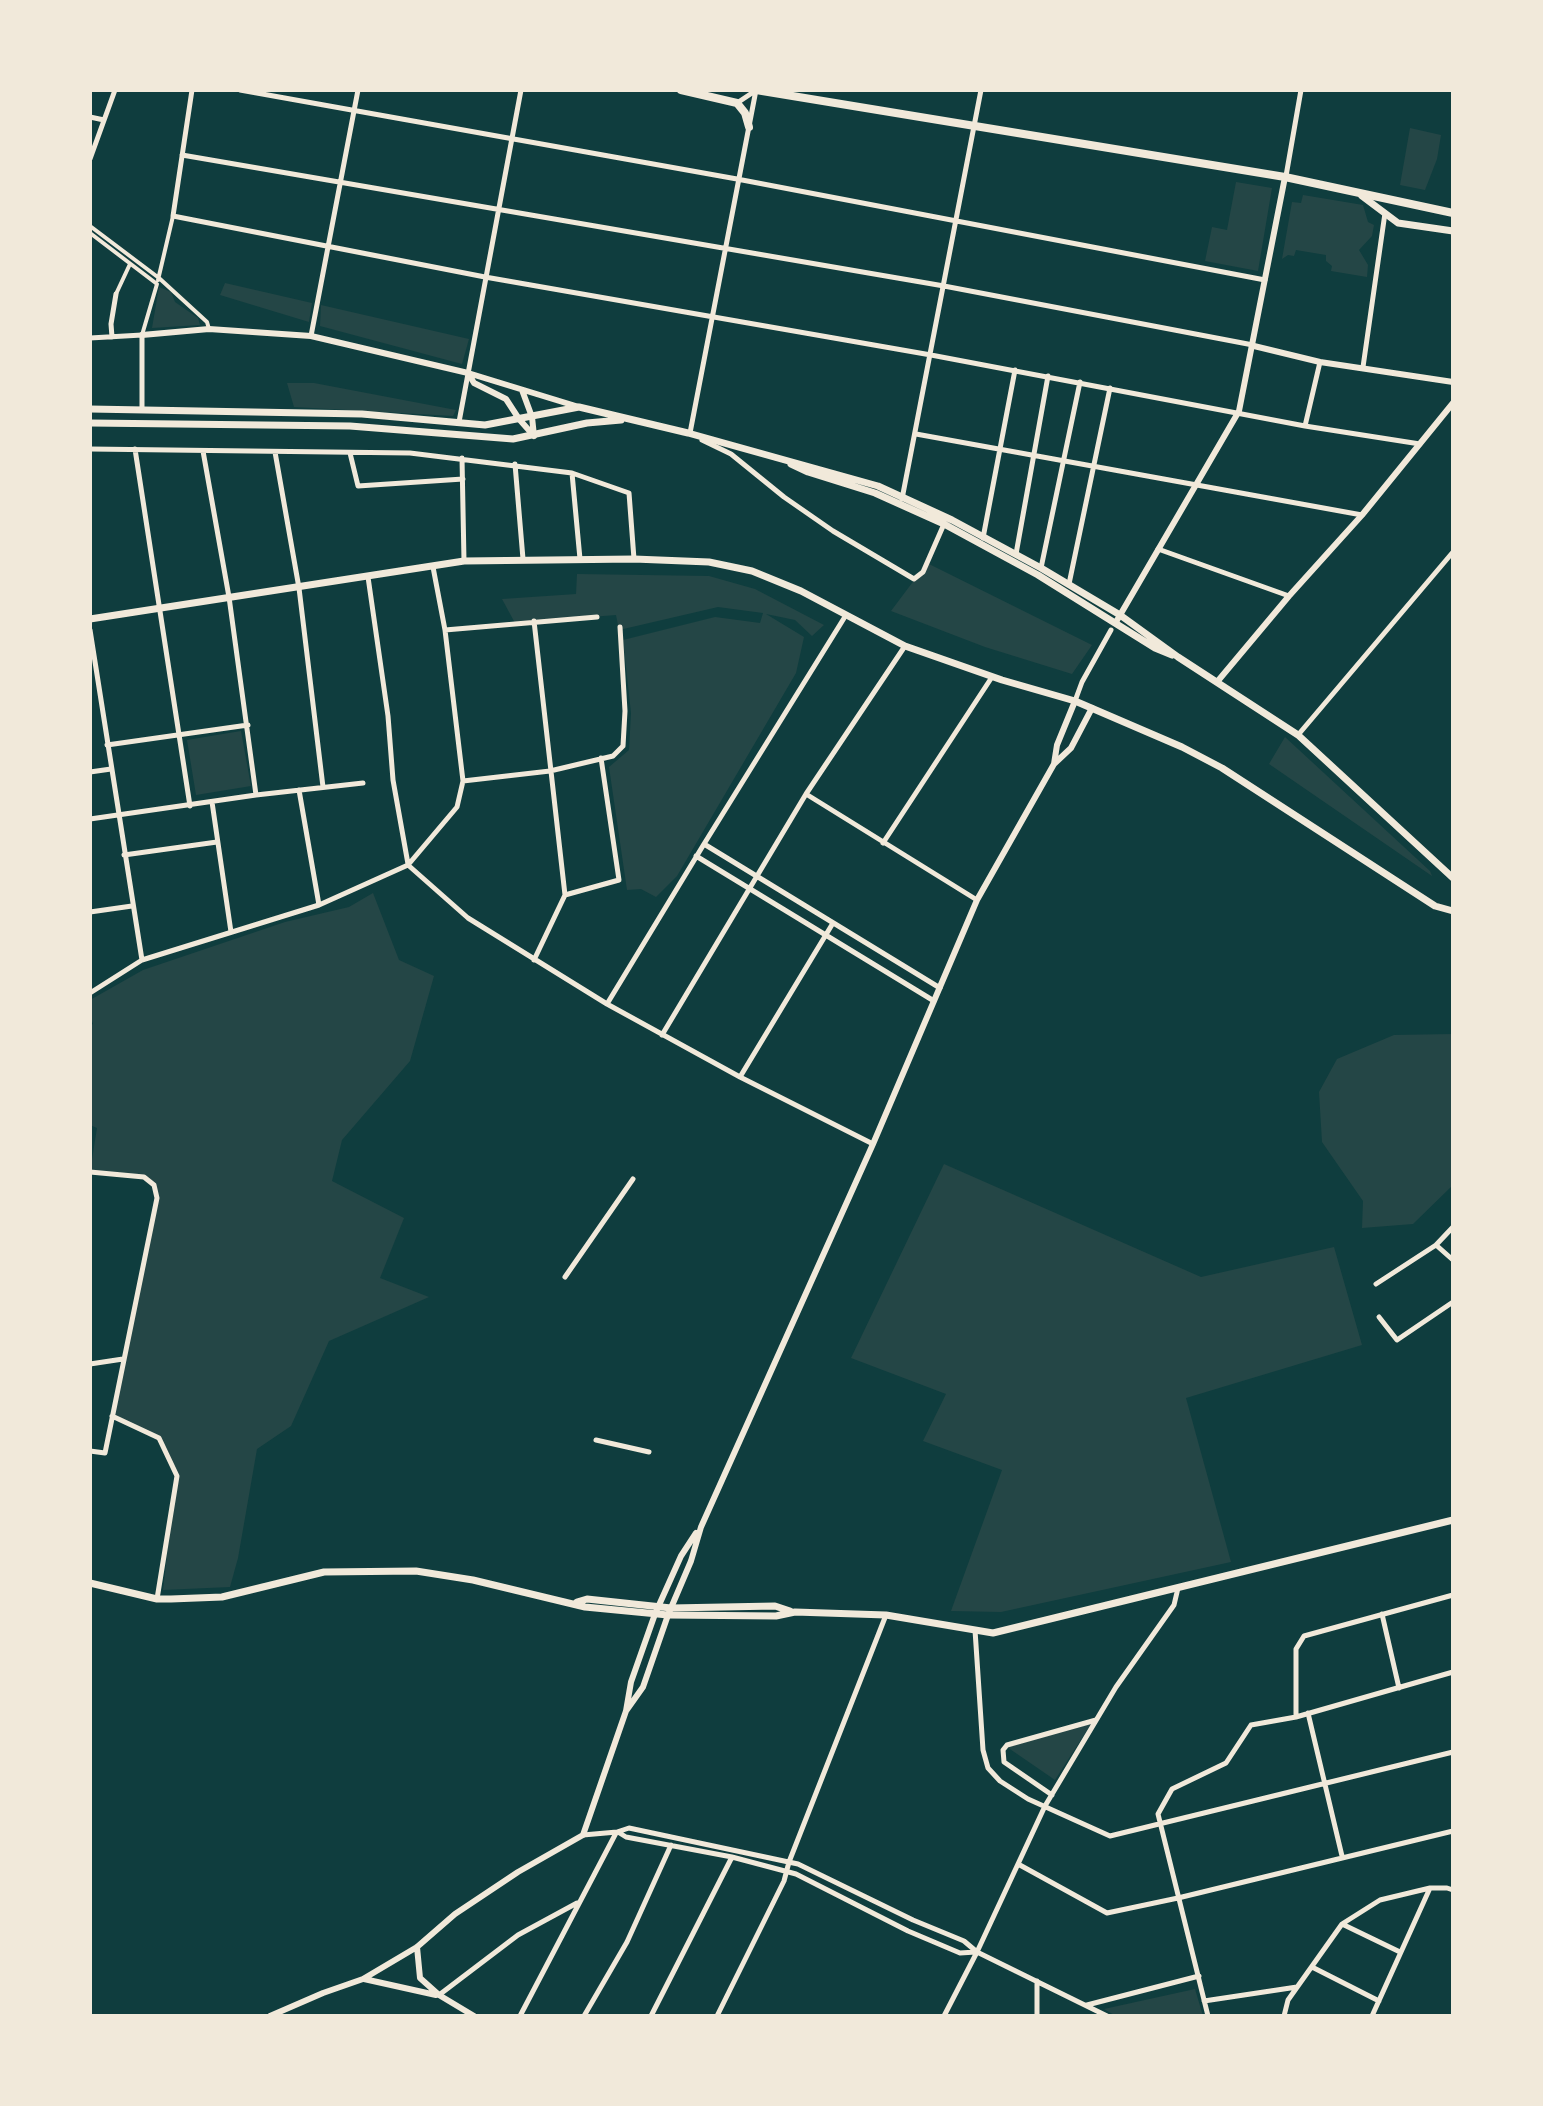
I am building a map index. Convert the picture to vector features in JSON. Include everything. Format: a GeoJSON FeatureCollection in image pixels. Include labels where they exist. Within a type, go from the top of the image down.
{"type":"FeatureCollection","features":[{"type":"Feature","properties":{"kind":"main road"},"geometry":{"type":"LineString","coordinates":[[681,90],[737,103],[745,113],[749,127]]}},
{"type":"Feature","properties":{"kind":"main road"},"geometry":{"type":"LineString","coordinates":[[756,90],[1285,177],[1451,213],[1453,203]]}},
{"type":"Feature","properties":{"kind":"main road"},"geometry":{"type":"LineString","coordinates":[[1362,196],[1398,223],[1453,231]]}},
{"type":"Feature","properties":{"kind":"main road"},"geometry":{"type":"LineString","coordinates":[[90,409],[362,414],[485,425],[579,407],[824,469],[902,500],[983,540],[1118,618]]}},
{"type":"Feature","properties":{"kind":"main road"},"geometry":{"type":"LineString","coordinates":[[90,423],[350,426],[513,439],[587,423],[627,420]]}},
{"type":"Feature","properties":{"kind":"main road"},"geometry":{"type":"LineString","coordinates":[[902,500],[944,524],[1016,554],[1069,584],[1298,735],[1453,878]]}},
{"type":"Feature","properties":{"kind":"main road"},"geometry":{"type":"LineString","coordinates":[[90,619],[464,561],[634,559],[709,562],[752,571],[801,591],[905,646],[992,677],[1075,701],[1182,747],[1222,768],[1435,906],[1453,911]]}},
{"type":"Feature","properties":{"kind":"main road"},"geometry":{"type":"LineString","coordinates":[[90,1583],[157,1599],[222,1597],[324,1572],[416,1571],[473,1580],[575,1603],[587,1599],[670,1612],[775,1606],[795,1612],[886,1615],[993,1633],[1453,1520]]}},
{"type":"Feature","properties":{"kind":"street"},"geometry":{"type":"LineString","coordinates":[[90,159],[115,90]]}},
{"type":"Feature","properties":{"kind":"street"},"geometry":{"type":"LineString","coordinates":[[142,409],[142,335],[173,216],[192,90]]}},
{"type":"Feature","properties":{"kind":"street"},"geometry":{"type":"LineString","coordinates":[[240,90],[737,179],[1265,280]]}},
{"type":"Feature","properties":{"kind":"street"},"geometry":{"type":"LineString","coordinates":[[311,336],[358,90]]}},
{"type":"Feature","properties":{"kind":"street"},"geometry":{"type":"LineString","coordinates":[[459,422],[521,90]]}},
{"type":"Feature","properties":{"kind":"street"},"geometry":{"type":"LineString","coordinates":[[737,103],[756,90]]}},
{"type":"Feature","properties":{"kind":"street"},"geometry":{"type":"LineString","coordinates":[[756,90],[688,433],[731,454],[833,531],[914,579],[923,572],[944,524]]}},
{"type":"Feature","properties":{"kind":"street"},"geometry":{"type":"LineString","coordinates":[[902,500],[981,90]]}},
{"type":"Feature","properties":{"kind":"street"},"geometry":{"type":"LineString","coordinates":[[1118,618],[1239,411],[1254,346],[1301,90]]}},
{"type":"Feature","properties":{"kind":"street"},"geometry":{"type":"LineString","coordinates":[[90,117],[104,120]]}},
{"type":"Feature","properties":{"kind":"street"},"geometry":{"type":"LineString","coordinates":[[182,155],[944,286],[1254,346],[1320,362],[1453,382]]}},
{"type":"Feature","properties":{"kind":"street"},"geometry":{"type":"LineString","coordinates":[[1363,367],[1385,213]]}},
{"type":"Feature","properties":{"kind":"street"},"geometry":{"type":"LineString","coordinates":[[173,216],[485,277],[1015,370],[1305,426],[1420,444]]}},
{"type":"Feature","properties":{"kind":"street"},"geometry":{"type":"LineString","coordinates":[[90,226],[207,322],[209,329]]}},
{"type":"Feature","properties":{"kind":"street"},"geometry":{"type":"LineString","coordinates":[[90,233],[158,281]]}},
{"type":"Feature","properties":{"kind":"street"},"geometry":{"type":"LineString","coordinates":[[112,337],[116,294],[130,264]]}},
{"type":"Feature","properties":{"kind":"street"},"geometry":{"type":"LineString","coordinates":[[90,338],[209,329],[311,336],[468,373],[579,407]]}},
{"type":"Feature","properties":{"kind":"street"},"geometry":{"type":"LineString","coordinates":[[1305,426],[1320,362]]}},
{"type":"Feature","properties":{"kind":"street"},"geometry":{"type":"LineString","coordinates":[[983,540],[1015,370]]}},
{"type":"Feature","properties":{"kind":"street"},"geometry":{"type":"LineString","coordinates":[[468,373],[474,383],[506,399],[534,436]]}},
{"type":"Feature","properties":{"kind":"street"},"geometry":{"type":"LineString","coordinates":[[1016,554],[1048,376]]}},
{"type":"Feature","properties":{"kind":"street"},"geometry":{"type":"LineString","coordinates":[[1041,568],[1080,382]]}},
{"type":"Feature","properties":{"kind":"street"},"geometry":{"type":"LineString","coordinates":[[1069,584],[1110,388]]}},
{"type":"Feature","properties":{"kind":"street"},"geometry":{"type":"LineString","coordinates":[[522,390],[532,417],[534,436]]}},
{"type":"Feature","properties":{"kind":"street"},"geometry":{"type":"LineString","coordinates":[[1217,682],[1362,515],[1453,403]]}},
{"type":"Feature","properties":{"kind":"street"},"geometry":{"type":"LineString","coordinates":[[916,434],[1362,515]]}},
{"type":"Feature","properties":{"kind":"street"},"geometry":{"type":"LineString","coordinates":[[90,449],[410,453],[572,473],[629,493],[634,559]]}},
{"type":"Feature","properties":{"kind":"street"},"geometry":{"type":"LineString","coordinates":[[135,449],[190,806]]}},
{"type":"Feature","properties":{"kind":"street"},"geometry":{"type":"LineString","coordinates":[[203,451],[229,597],[256,795]]}},
{"type":"Feature","properties":{"kind":"street"},"geometry":{"type":"LineString","coordinates":[[275,452],[299,588],[323,787]]}},
{"type":"Feature","properties":{"kind":"street"},"geometry":{"type":"LineString","coordinates":[[350,453],[358,486],[463,479]]}},
{"type":"Feature","properties":{"kind":"street"},"geometry":{"type":"LineString","coordinates":[[462,458],[464,561]]}},
{"type":"Feature","properties":{"kind":"street"},"geometry":{"type":"LineString","coordinates":[[515,464],[523,559]]}},
{"type":"Feature","properties":{"kind":"street"},"geometry":{"type":"LineString","coordinates":[[572,473],[580,559]]}},
{"type":"Feature","properties":{"kind":"street"},"geometry":{"type":"LineString","coordinates":[[1158,549],[1289,596]]}},
{"type":"Feature","properties":{"kind":"street"},"geometry":{"type":"LineString","coordinates":[[1298,735],[1453,552]]}},
{"type":"Feature","properties":{"kind":"street"},"geometry":{"type":"LineString","coordinates":[[90,993],[142,960],[319,905],[408,865],[457,807],[463,781],[445,630],[433,567]]}},
{"type":"Feature","properties":{"kind":"street"},"geometry":{"type":"LineString","coordinates":[[368,577],[388,716],[393,780],[408,865],[468,918],[607,1004],[740,1077],[873,1144]]}},
{"type":"Feature","properties":{"kind":"street"},"geometry":{"type":"LineString","coordinates":[[607,1004],[846,615]]}},
{"type":"Feature","properties":{"kind":"street"},"geometry":{"type":"LineString","coordinates":[[445,630],[597,617]]}},
{"type":"Feature","properties":{"kind":"street"},"geometry":{"type":"LineString","coordinates":[[534,621],[565,895],[534,960]]}},
{"type":"Feature","properties":{"kind":"street"},"geometry":{"type":"LineString","coordinates":[[463,781],[550,771],[613,756],[623,746],[625,711],[620,627]]}},
{"type":"Feature","properties":{"kind":"street"},"geometry":{"type":"LineString","coordinates":[[90,630],[142,960]]}},
{"type":"Feature","properties":{"kind":"street"},"geometry":{"type":"LineString","coordinates":[[1054,764],[1057,745],[1082,682],[1111,630]]}},
{"type":"Feature","properties":{"kind":"street"},"geometry":{"type":"LineString","coordinates":[[662,1035],[806,794],[905,646]]}},
{"type":"Feature","properties":{"kind":"street"},"geometry":{"type":"LineString","coordinates":[[883,843],[992,677]]}},
{"type":"Feature","properties":{"kind":"street"},"geometry":{"type":"LineString","coordinates":[[626,1711],[643,1687],[701,1527],[873,1144],[977,900],[1054,764],[1071,748],[1092,708]]}},
{"type":"Feature","properties":{"kind":"street"},"geometry":{"type":"LineString","coordinates":[[107,745],[248,725]]}},
{"type":"Feature","properties":{"kind":"street"},"geometry":{"type":"LineString","coordinates":[[565,895],[619,880],[601,758]]}},
{"type":"Feature","properties":{"kind":"street"},"geometry":{"type":"LineString","coordinates":[[90,772],[111,769]]}},
{"type":"Feature","properties":{"kind":"street"},"geometry":{"type":"LineString","coordinates":[[90,819],[363,783]]}},
{"type":"Feature","properties":{"kind":"street"},"geometry":{"type":"LineString","coordinates":[[299,790],[319,905]]}},
{"type":"Feature","properties":{"kind":"street"},"geometry":{"type":"LineString","coordinates":[[806,794],[977,900]]}},
{"type":"Feature","properties":{"kind":"street"},"geometry":{"type":"LineString","coordinates":[[212,802],[231,932]]}},
{"type":"Feature","properties":{"kind":"street"},"geometry":{"type":"LineString","coordinates":[[124,855],[217,842]]}},
{"type":"Feature","properties":{"kind":"street"},"geometry":{"type":"LineString","coordinates":[[704,844],[940,988]]}},
{"type":"Feature","properties":{"kind":"street"},"geometry":{"type":"LineString","coordinates":[[696,856],[934,1001]]}},
{"type":"Feature","properties":{"kind":"street"},"geometry":{"type":"LineString","coordinates":[[90,912],[132,906]]}},
{"type":"Feature","properties":{"kind":"street"},"geometry":{"type":"LineString","coordinates":[[740,1077],[833,923]]}},
{"type":"Feature","properties":{"kind":"street"},"geometry":{"type":"LineString","coordinates":[[90,1172],[144,1177],[154,1185],[157,1198],[105,1453],[90,1451]]}},
{"type":"Feature","properties":{"kind":"street"},"geometry":{"type":"LineString","coordinates":[[565,1277],[633,1179]]}},
{"type":"Feature","properties":{"kind":"street"},"geometry":{"type":"LineString","coordinates":[[1376,1284],[1436,1245],[1453,1227]]}},
{"type":"Feature","properties":{"kind":"street"},"geometry":{"type":"LineString","coordinates":[[1436,1245],[1453,1260]]}},
{"type":"Feature","properties":{"kind":"street"},"geometry":{"type":"LineString","coordinates":[[1379,1317],[1397,1340],[1453,1302]]}},
{"type":"Feature","properties":{"kind":"street"},"geometry":{"type":"LineString","coordinates":[[90,1364],[123,1359]]}},
{"type":"Feature","properties":{"kind":"street"},"geometry":{"type":"LineString","coordinates":[[112,1416],[159,1438],[177,1476],[157,1599]]}},
{"type":"Feature","properties":{"kind":"street"},"geometry":{"type":"LineString","coordinates":[[596,1440],[649,1452]]}},
{"type":"Feature","properties":{"kind":"street"},"geometry":{"type":"LineString","coordinates":[[583,1835],[626,1711],[631,1682],[657,1611],[681,1556],[701,1527]]}},
{"type":"Feature","properties":{"kind":"street"},"geometry":{"type":"LineString","coordinates":[[944,2016],[1045,1806],[1116,1687],[1174,1605],[1178,1588]]}},
{"type":"Feature","properties":{"kind":"street"},"geometry":{"type":"LineString","coordinates":[[1296,1717],[1296,1649],[1304,1636],[1453,1595]]}},
{"type":"Feature","properties":{"kind":"street"},"geometry":{"type":"LineString","coordinates":[[1382,1614],[1399,1688]]}},
{"type":"Feature","properties":{"kind":"street"},"geometry":{"type":"LineString","coordinates":[[717,2016],[784,1881],[886,1615]]}},
{"type":"Feature","properties":{"kind":"street"},"geometry":{"type":"LineString","coordinates":[[975,1630],[985,1762],[992,1774],[1012,1790],[1110,1836],[1453,1752]]}},
{"type":"Feature","properties":{"kind":"street"},"geometry":{"type":"LineString","coordinates":[[1208,2016],[1158,1814],[1172,1789],[1226,1763],[1251,1725],[1296,1717],[1453,1672]]}},
{"type":"Feature","properties":{"kind":"street"},"geometry":{"type":"LineString","coordinates":[[1308,1713],[1342,1856]]}},
{"type":"Feature","properties":{"kind":"street"},"geometry":{"type":"LineString","coordinates":[[1052,1795],[1004,1762],[1003,1750],[1007,1745],[1097,1720]]}},
{"type":"Feature","properties":{"kind":"street"},"geometry":{"type":"LineString","coordinates":[[270,2016],[363,1979],[417,1947],[455,1914],[492,1889],[583,1835],[629,1828],[789,1862],[964,1941],[977,1952],[1107,2016]]}},
{"type":"Feature","properties":{"kind":"street"},"geometry":{"type":"LineString","coordinates":[[1018,1864],[1107,1913],[1453,1831]]}},
{"type":"Feature","properties":{"kind":"street"},"geometry":{"type":"LineString","coordinates":[[617,1832],[626,1837],[732,1857],[786,1872],[960,1953],[977,1952]]}},
{"type":"Feature","properties":{"kind":"street"},"geometry":{"type":"LineString","coordinates":[[520,2016],[617,1832]]}},
{"type":"Feature","properties":{"kind":"street"},"geometry":{"type":"LineString","coordinates":[[584,2016],[627,1942],[671,1845]]}},
{"type":"Feature","properties":{"kind":"street"},"geometry":{"type":"LineString","coordinates":[[651,2016],[732,1857]]}},
{"type":"Feature","properties":{"kind":"street"},"geometry":{"type":"LineString","coordinates":[[1372,2016],[1430,1888]]}},
{"type":"Feature","properties":{"kind":"street"},"geometry":{"type":"LineString","coordinates":[[1284,2016],[1288,2000],[1342,1924],[1380,1900],[1430,1888],[1453,1890]]}},
{"type":"Feature","properties":{"kind":"street"},"geometry":{"type":"LineString","coordinates":[[363,1979],[439,1995],[518,1935],[579,1902]]}},
{"type":"Feature","properties":{"kind":"street"},"geometry":{"type":"LineString","coordinates":[[1342,1924],[1400,1952]]}},
{"type":"Feature","properties":{"kind":"street"},"geometry":{"type":"LineString","coordinates":[[417,1947],[420,1978],[439,1995],[474,2016]]}},
{"type":"Feature","properties":{"kind":"street"},"geometry":{"type":"LineString","coordinates":[[1312,1967],[1379,2001]]}},
{"type":"Feature","properties":{"kind":"street"},"geometry":{"type":"LineString","coordinates":[[1086,2005],[1199,1976]]}},
{"type":"Feature","properties":{"kind":"street"},"geometry":{"type":"LineString","coordinates":[[1037,1981],[1037,2016]]}},
{"type":"Feature","properties":{"kind":"street"},"geometry":{"type":"LineString","coordinates":[[1204,2001],[1297,1987]]}},
{"type":"Feature","properties":{"kind":"shaded area"},"geometry":{"type":"Polygon","coordinates":[[[1410,128],[1441,135],[1437,159],[1425,190],[1400,185],[1410,128]]]}},
{"type":"Feature","properties":{"kind":"shaded area"},"geometry":{"type":"Polygon","coordinates":[[[1236,182],[1272,188],[1258,271],[1205,261],[1212,227],[1227,230],[1236,182]]]}},
{"type":"Feature","properties":{"kind":"shaded area"},"geometry":{"type":"Polygon","coordinates":[[[1303,195],[1363,205],[1368,222],[1374,225],[1372,236],[1359,250],[1368,265],[1367,277],[1331,271],[1332,266],[1326,261],[1326,255],[1296,250],[1294,256],[1288,255],[1282,259],[1292,202],[1301,203],[1303,195]]]}},
{"type":"Feature","properties":{"kind":"shaded area"},"geometry":{"type":"Polygon","coordinates":[[[225,283],[312,303],[309,322],[220,295],[225,283]]]}},
{"type":"Feature","properties":{"kind":"shaded area"},"geometry":{"type":"Polygon","coordinates":[[[159,287],[171,292],[175,302],[198,318],[200,325],[152,328],[159,287]]]}},
{"type":"Feature","properties":{"kind":"shaded area"},"geometry":{"type":"Polygon","coordinates":[[[321,305],[469,339],[462,364],[320,326],[321,305]]]}},
{"type":"Feature","properties":{"kind":"shaded area"},"geometry":{"type":"Polygon","coordinates":[[[287,383],[314,383],[456,410],[453,416],[294,407],[287,383]]]}},
{"type":"Feature","properties":{"kind":"shaded area"},"geometry":{"type":"Polygon","coordinates":[[[927,563],[1092,645],[1072,674],[985,647],[891,611],[927,563]]]}},
{"type":"Feature","properties":{"kind":"shaded area"},"geometry":{"type":"Polygon","coordinates":[[[577,574],[709,576],[755,589],[824,625],[812,636],[795,620],[766,614],[804,637],[796,673],[677,876],[656,897],[641,889],[627,890],[609,767],[629,750],[631,713],[623,640],[715,617],[760,623],[763,613],[718,607],[619,630],[616,615],[515,623],[502,599],[576,594],[577,574]]]}},
{"type":"Feature","properties":{"kind":"shaded area"},"geometry":{"type":"Polygon","coordinates":[[[241,731],[251,786],[196,795],[187,740],[241,731]]]}},
{"type":"Feature","properties":{"kind":"shaded area"},"geometry":{"type":"Polygon","coordinates":[[[1285,737],[1430,871],[1432,876],[1269,764],[1285,737]]]}},
{"type":"Feature","properties":{"kind":"shaded area"},"geometry":{"type":"Polygon","coordinates":[[[373,893],[399,960],[434,976],[410,1061],[342,1140],[332,1181],[404,1218],[380,1278],[429,1297],[329,1341],[291,1426],[257,1449],[230,1587],[163,1590],[176,1476],[169,1453],[159,1438],[112,1416],[157,1198],[154,1185],[144,1177],[90,1172],[97,1128],[90,1125],[90,1026],[93,1024],[90,1000],[143,970],[285,922],[349,907],[373,893]]]}},
{"type":"Feature","properties":{"kind":"shaded area"},"geometry":{"type":"Polygon","coordinates":[[[1453,1034],[1453,1185],[1413,1224],[1362,1228],[1363,1201],[1322,1142],[1319,1092],[1337,1059],[1394,1035],[1453,1034]]]}},
{"type":"Feature","properties":{"kind":"shaded area"},"geometry":{"type":"Polygon","coordinates":[[[944,1164],[1201,1277],[1334,1247],[1362,1345],[1186,1398],[1231,1562],[1001,1612],[951,1611],[1002,1470],[923,1441],[946,1394],[851,1358],[944,1164]]]}},
{"type":"Feature","properties":{"kind":"shaded area"},"geometry":{"type":"Polygon","coordinates":[[[1091,1724],[1055,1780],[1007,1747],[1091,1724]]]}},
{"type":"Feature","properties":{"kind":"shaded area"},"geometry":{"type":"Polygon","coordinates":[[[1195,1989],[1203,2016],[1116,2016],[1104,2009],[1195,1989]]]}}]}
